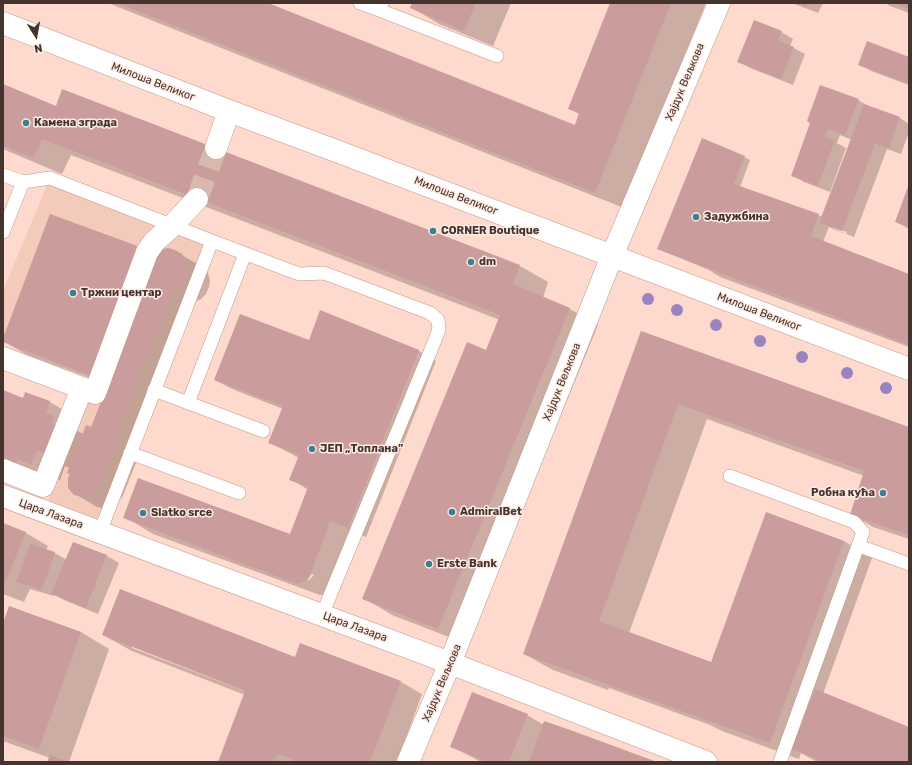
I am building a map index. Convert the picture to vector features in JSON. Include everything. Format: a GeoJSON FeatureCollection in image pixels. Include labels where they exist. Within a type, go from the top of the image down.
{"type":"FeatureCollection","features":[{"type":"Feature","properties":{"kind":"street","name":"Хајдук Вељкова"},"geometry":{"type":"LineString","coordinates":[[408,762],[450,663],[612,256],[719,3]]}},
{"type":"Feature","properties":{"kind":"street","name":"Милоша Великог"},"geometry":{"type":"LineString","coordinates":[[3,23],[229,111],[909,369]]}},
{"type":"Feature","properties":{"kind":"street"},"geometry":{"type":"LineString","coordinates":[[216,148],[229,111]]}},
{"type":"Feature","properties":{"kind":"street"},"geometry":{"type":"LineString","coordinates":[[3,358],[95,393],[147,252],[155,241],[172,226],[197,199]]}},
{"type":"Feature","properties":{"kind":"street"},"geometry":{"type":"LineString","coordinates":[[3,470],[44,486],[82,388]]}},
{"type":"Feature","properties":{"kind":"street","name":"Цара Лазара"},"geometry":{"type":"LineString","coordinates":[[3,496],[450,663],[706,762]]}},
{"type":"Feature","properties":{"kind":"lane"},"geometry":{"type":"LineString","coordinates":[[360,3],[380,6],[497,56]]}},
{"type":"Feature","properties":{"kind":"lane"},"geometry":{"type":"LineString","coordinates":[[3,175],[23,182],[50,178],[299,274],[324,273],[430,313],[438,320],[439,329],[435,340],[322,615]]}},
{"type":"Feature","properties":{"kind":"lane"},"geometry":{"type":"LineString","coordinates":[[3,232],[23,182]]}},
{"type":"Feature","properties":{"kind":"lane"},"geometry":{"type":"LineString","coordinates":[[100,532],[212,241]]}},
{"type":"Feature","properties":{"kind":"lane"},"geometry":{"type":"LineString","coordinates":[[188,403],[245,254]]}},
{"type":"Feature","properties":{"kind":"lane"},"geometry":{"type":"LineString","coordinates":[[154,390],[263,432]]}},
{"type":"Feature","properties":{"kind":"lane"},"geometry":{"type":"LineString","coordinates":[[130,453],[240,493]]}},
{"type":"Feature","properties":{"kind":"lane"},"geometry":{"type":"LineString","coordinates":[[730,476],[854,522],[863,532],[780,762]]}},
{"type":"Feature","properties":{"kind":"lane"},"geometry":{"type":"LineString","coordinates":[[859,546],[909,564]]}},
{"type":"Feature","properties":{"kind":"shaded area"},"geometry":{"type":"Polygon","coordinates":[[[50,178],[212,241],[100,532],[44,511],[95,377],[3,342],[3,291],[50,178]]]}},
{"type":"Feature","properties":{"kind":"building"},"geometry":{"type":"Polygon","coordinates":[[[117,3],[268,3],[575,125],[579,113],[568,109],[610,3],[671,3],[595,193],[117,3]]]}},
{"type":"Feature","properties":{"kind":"building"},"geometry":{"type":"Polygon","coordinates":[[[412,3],[476,3],[464,31],[410,8],[412,3]]]}},
{"type":"Feature","properties":{"kind":"building"},"geometry":{"type":"Polygon","coordinates":[[[796,3],[808,3],[806,7],[796,3]]]}},
{"type":"Feature","properties":{"kind":"building"},"geometry":{"type":"Polygon","coordinates":[[[894,3],[909,3],[909,9],[894,3]]]}},
{"type":"Feature","properties":{"kind":"building"},"geometry":{"type":"Polygon","coordinates":[[[754,20],[782,31],[778,40],[794,47],[781,79],[737,62],[754,20]]]}},
{"type":"Feature","properties":{"kind":"building"},"geometry":{"type":"Polygon","coordinates":[[[867,41],[909,57],[909,84],[858,65],[867,41]]]}},
{"type":"Feature","properties":{"kind":"building"},"geometry":{"type":"Polygon","coordinates":[[[3,84],[56,106],[62,89],[520,265],[513,284],[570,308],[438,629],[362,599],[467,342],[486,350],[500,315],[42,139],[34,158],[3,146],[3,84]]]}},
{"type":"Feature","properties":{"kind":"building"},"geometry":{"type":"Polygon","coordinates":[[[820,85],[859,99],[845,135],[828,129],[825,137],[835,140],[818,186],[791,176],[810,123],[807,121],[820,85]]]}},
{"type":"Feature","properties":{"kind":"building"},"geometry":{"type":"Polygon","coordinates":[[[864,104],[900,117],[889,148],[875,144],[842,231],[819,223],[864,104]]]}},
{"type":"Feature","properties":{"kind":"building"},"geometry":{"type":"Polygon","coordinates":[[[702,138],[745,156],[734,184],[819,214],[811,236],[909,274],[909,340],[907,344],[657,249],[702,138]]]}},
{"type":"Feature","properties":{"kind":"building"},"geometry":{"type":"Polygon","coordinates":[[[909,184],[909,227],[895,222],[909,184]]]}},
{"type":"Feature","properties":{"kind":"building","name":"Тржни центар"},"geometry":{"type":"Polygon","coordinates":[[[50,214],[143,248],[95,377],[3,342],[3,338],[50,214]]]}},
{"type":"Feature","properties":{"kind":"building"},"geometry":{"type":"Polygon","coordinates":[[[168,248],[182,254],[186,260],[188,267],[185,281],[180,287],[173,290],[115,435],[120,437],[100,486],[97,485],[88,496],[84,497],[74,495],[68,488],[68,478],[70,474],[67,473],[86,425],[91,427],[149,281],[146,275],[161,249],[168,248]]]}},
{"type":"Feature","properties":{"kind":"building"},"geometry":{"type":"Polygon","coordinates":[[[320,310],[419,350],[348,528],[330,521],[309,578],[304,582],[297,584],[123,518],[138,478],[290,534],[308,487],[289,480],[299,455],[268,443],[283,406],[214,380],[240,314],[309,340],[320,310]]]}},
{"type":"Feature","properties":{"kind":"building"},"geometry":{"type":"Polygon","coordinates":[[[641,331],[909,427],[909,535],[850,515],[864,471],[678,404],[599,621],[711,662],[766,512],[844,541],[770,743],[523,654],[641,331]]]}},
{"type":"Feature","properties":{"kind":"building"},"geometry":{"type":"Polygon","coordinates":[[[3,390],[23,398],[25,392],[50,401],[46,413],[55,417],[52,424],[61,427],[50,455],[37,450],[31,465],[18,459],[15,465],[3,460],[3,390]]]}},
{"type":"Feature","properties":{"kind":"building"},"geometry":{"type":"Polygon","coordinates":[[[3,523],[26,532],[3,588],[3,523]]]}},
{"type":"Feature","properties":{"kind":"building"},"geometry":{"type":"Polygon","coordinates":[[[73,542],[107,555],[86,608],[51,594],[73,542]]]}},
{"type":"Feature","properties":{"kind":"building"},"geometry":{"type":"Polygon","coordinates":[[[30,544],[55,552],[42,590],[16,582],[30,544]]]}},
{"type":"Feature","properties":{"kind":"building"},"geometry":{"type":"Polygon","coordinates":[[[120,589],[295,657],[300,643],[401,681],[370,762],[292,762],[293,759],[277,754],[274,762],[218,762],[245,691],[102,635],[120,589]]]}},
{"type":"Feature","properties":{"kind":"building"},"geometry":{"type":"Polygon","coordinates":[[[9,606],[81,632],[39,749],[3,736],[3,623],[9,606]]]}},
{"type":"Feature","properties":{"kind":"building"},"geometry":{"type":"Polygon","coordinates":[[[815,689],[909,727],[909,762],[824,762],[791,749],[815,689]]]}},
{"type":"Feature","properties":{"kind":"building"},"geometry":{"type":"Polygon","coordinates":[[[472,692],[528,714],[509,762],[488,762],[450,747],[472,692]]]}},
{"type":"Feature","properties":{"kind":"building"},"geometry":{"type":"Polygon","coordinates":[[[544,721],[573,731],[657,762],[529,762],[544,721]]]}},
{"type":"Feature","properties":{"kind":"building"},"geometry":{"type":"Polygon","coordinates":[[[50,755],[69,762],[47,762],[50,755]]]}},
{"type":"Feature","properties":{"kind":"tunnel"},"geometry":{"type":"LineString","coordinates":[[197,199],[216,148]]}},
{"type":"Feature","properties":{"kind":"place","name":"Камена зграда"},"geometry":{"type":"Point","coordinates":[26,123]}},
{"type":"Feature","properties":{"kind":"place","name":"Задужбина"},"geometry":{"type":"Point","coordinates":[696,217]}},
{"type":"Feature","properties":{"kind":"place","name":"CORNER Boutique"},"geometry":{"type":"Point","coordinates":[433,231]}},
{"type":"Feature","properties":{"kind":"place","name":"dm"},"geometry":{"type":"Point","coordinates":[471,262]}},
{"type":"Feature","properties":{"kind":"place","name":"Тржни центар"},"geometry":{"type":"Point","coordinates":[73,293]}},
{"type":"Feature","properties":{"kind":"place","name":"ЈЕП „Топлана”"},"geometry":{"type":"Point","coordinates":[312,449]}},
{"type":"Feature","properties":{"kind":"place","name":"Робна кућа"},"geometry":{"type":"Point","coordinates":[883,493]}},
{"type":"Feature","properties":{"kind":"place","name":"AdmiralBet"},"geometry":{"type":"Point","coordinates":[452,512]}},
{"type":"Feature","properties":{"kind":"place","name":"Slatko srce"},"geometry":{"type":"Point","coordinates":[143,513]}},
{"type":"Feature","properties":{"kind":"place","name":"Erste Bank"},"geometry":{"type":"Point","coordinates":[429,564]}}]}
